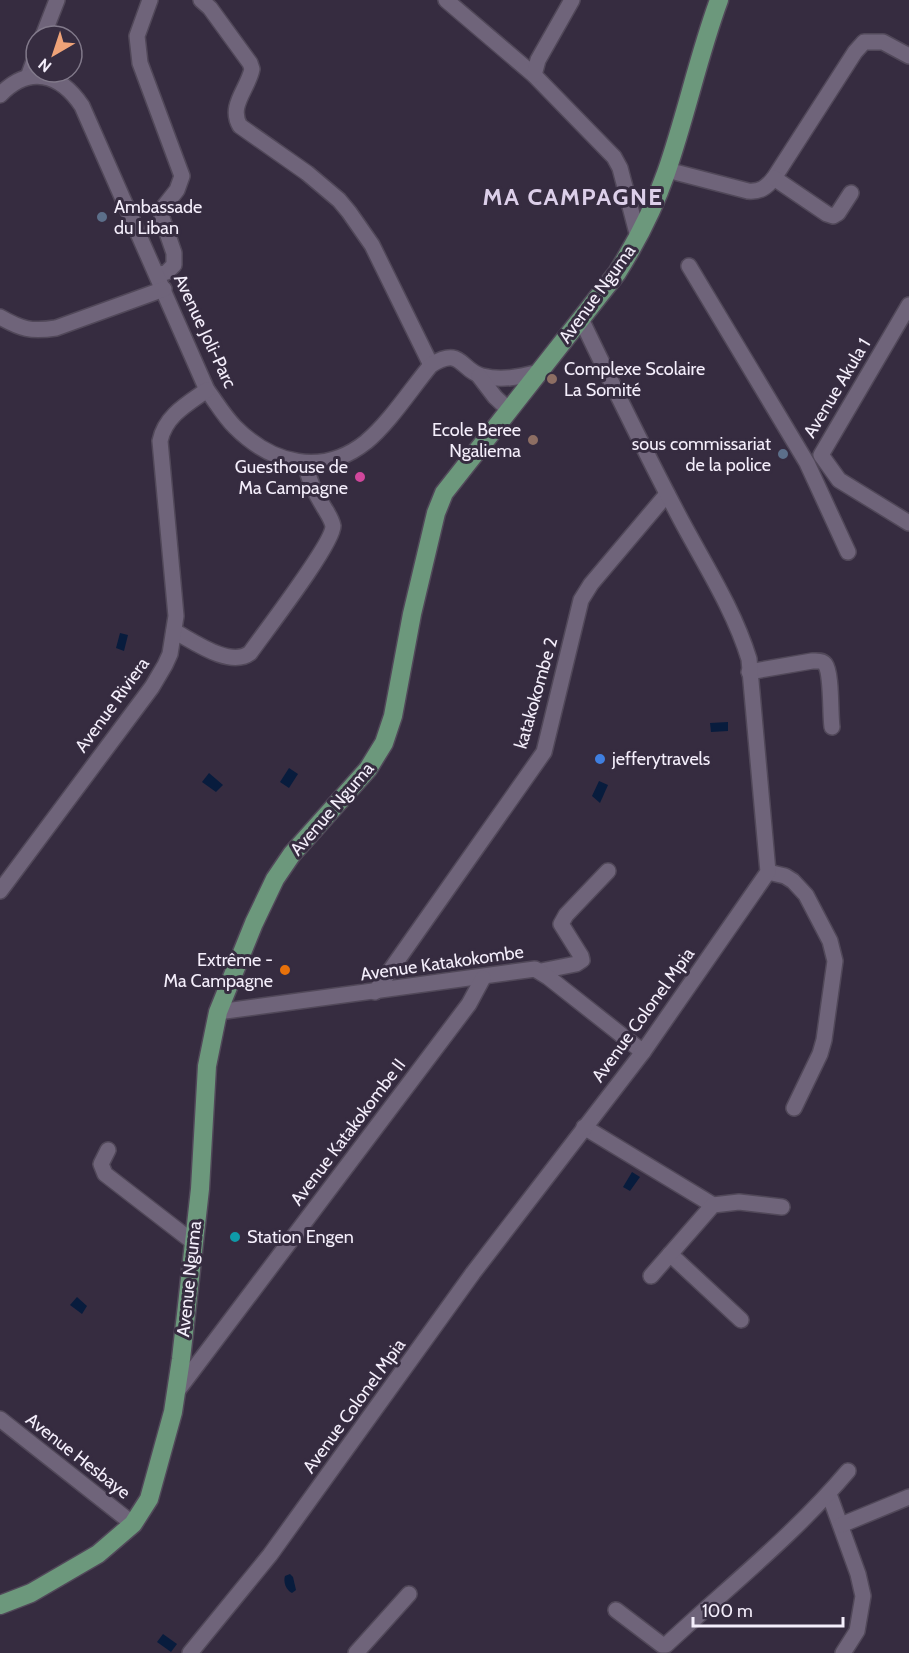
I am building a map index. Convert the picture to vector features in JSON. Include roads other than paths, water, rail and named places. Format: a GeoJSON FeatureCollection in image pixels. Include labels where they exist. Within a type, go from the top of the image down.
{"type":"FeatureCollection","features":[{"type":"Feature","properties":{"kind":"main road","name":"Avenue Nguma"},"geometry":{"type":"LineString","coordinates":[[0,1605],[31,1593],[98,1554],[133,1524],[143,1510],[154,1484],[173,1412],[200,1189],[207,1066],[218,1012],[254,922],[275,879],[292,854],[368,769],[384,743],[393,716],[412,614],[440,502],[450,485],[617,273],[638,237],[667,170],[705,39],[719,0]]}},
{"type":"Feature","properties":{"kind":"street"},"geometry":{"type":"LineString","coordinates":[[48,24],[57,0]]}},
{"type":"Feature","properties":{"kind":"street"},"geometry":{"type":"LineString","coordinates":[[0,317],[18,327],[32,331],[56,328],[161,282],[174,265],[174,253],[162,218],[162,209],[177,190],[182,176],[140,63],[137,36],[150,0]]}},
{"type":"Feature","properties":{"kind":"street"},"geometry":{"type":"LineString","coordinates":[[201,0],[210,8],[252,69],[235,108],[235,115],[240,126],[307,173],[339,200],[349,212],[372,245],[431,365],[442,359],[456,358],[479,376],[495,397],[509,410]]}},
{"type":"Feature","properties":{"kind":"street"},"geometry":{"type":"LineString","coordinates":[[446,0],[534,75],[614,157],[620,168],[638,237]]}},
{"type":"Feature","properties":{"kind":"street"},"geometry":{"type":"LineString","coordinates":[[534,75],[538,60],[572,0]]}},
{"type":"Feature","properties":{"kind":"street"},"geometry":{"type":"LineString","coordinates":[[667,170],[748,191],[757,192],[766,188],[855,52],[864,42],[883,42],[909,56]]}},
{"type":"Feature","properties":{"kind":"street"},"geometry":{"type":"LineString","coordinates":[[0,94],[15,82],[24,79]]}},
{"type":"Feature","properties":{"kind":"street","name":"Avenue Joli-Parc"},"geometry":{"type":"LineString","coordinates":[[61,84],[75,95],[82,106],[207,390],[233,425],[247,437],[285,459],[306,463],[329,460],[348,453],[368,441],[431,365]]}},
{"type":"Feature","properties":{"kind":"street"},"geometry":{"type":"LineString","coordinates":[[774,178],[833,216],[838,213],[851,193]]}},
{"type":"Feature","properties":{"kind":"street"},"geometry":{"type":"LineString","coordinates":[[689,266],[814,459],[848,552]]}},
{"type":"Feature","properties":{"kind":"street","name":"Avenue Akula 1"},"geometry":{"type":"LineString","coordinates":[[909,305],[814,459],[839,480],[909,523]]}},
{"type":"Feature","properties":{"kind":"street"},"geometry":{"type":"LineString","coordinates":[[581,319],[735,622],[749,660],[768,872],[785,876],[806,895],[830,941],[835,961],[824,1040],[820,1054],[795,1108]]}},
{"type":"Feature","properties":{"kind":"street"},"geometry":{"type":"LineString","coordinates":[[479,376],[511,379],[538,372]]}},
{"type":"Feature","properties":{"kind":"street","name":"Avenue Riviera"},"geometry":{"type":"LineString","coordinates":[[0,891],[158,677],[170,654],[176,616],[160,441],[167,421],[182,407],[207,390]]}},
{"type":"Feature","properties":{"kind":"street"},"geometry":{"type":"LineString","coordinates":[[174,631],[224,656],[237,658],[250,653],[313,565],[331,534],[333,526],[331,520],[307,476],[306,463]]}},
{"type":"Feature","properties":{"kind":"street","name":"katakokombe 2"},"geometry":{"type":"LineString","coordinates":[[375,992],[544,752],[581,600],[591,584],[668,494]]}},
{"type":"Feature","properties":{"kind":"street"},"geometry":{"type":"LineString","coordinates":[[749,672],[822,661],[826,665],[829,678],[832,727]]}},
{"type":"Feature","properties":{"kind":"street"},"geometry":{"type":"LineString","coordinates":[[541,971],[576,964],[582,960],[561,924],[566,915],[608,872]]}},
{"type":"Feature","properties":{"kind":"street","name":"Avenue Colonel Mpia"},"geometry":{"type":"LineString","coordinates":[[190,1653],[270,1555],[473,1273],[643,1052],[768,872]]}},
{"type":"Feature","properties":{"kind":"street","name":"Avenue Katakokombe"},"geometry":{"type":"LineString","coordinates":[[218,1012],[483,978],[530,969],[541,971],[643,1052]]}},
{"type":"Feature","properties":{"kind":"street","name":"Avenue Katakokombe II"},"geometry":{"type":"LineString","coordinates":[[175,1394],[469,1004],[483,978]]}},
{"type":"Feature","properties":{"kind":"street"},"geometry":{"type":"LineString","coordinates":[[584,1127],[713,1205],[739,1202],[782,1207]]}},
{"type":"Feature","properties":{"kind":"street"},"geometry":{"type":"LineString","coordinates":[[108,1150],[101,1164],[105,1174],[192,1242]]}},
{"type":"Feature","properties":{"kind":"street"},"geometry":{"type":"LineString","coordinates":[[651,1276],[713,1205]]}},
{"type":"Feature","properties":{"kind":"street"},"geometry":{"type":"LineString","coordinates":[[670,1254],[741,1320]]}},
{"type":"Feature","properties":{"kind":"street","name":"Avenue Hesbaye"},"geometry":{"type":"LineString","coordinates":[[0,1419],[133,1524]]}},
{"type":"Feature","properties":{"kind":"street"},"geometry":{"type":"LineString","coordinates":[[616,1610],[662,1645],[666,1645],[765,1556],[829,1494],[848,1471]]}},
{"type":"Feature","properties":{"kind":"street"},"geometry":{"type":"LineString","coordinates":[[829,1494],[858,1574],[863,1596],[857,1631],[843,1653]]}},
{"type":"Feature","properties":{"kind":"street"},"geometry":{"type":"LineString","coordinates":[[841,1525],[909,1497]]}},
{"type":"Feature","properties":{"kind":"street"},"geometry":{"type":"LineString","coordinates":[[356,1653],[410,1594]]}},
{"type":"Feature","properties":{"kind":"water"},"geometry":{"type":"Polygon","coordinates":[[[120,633],[128,635],[124,651],[116,648],[120,633]]]}},
{"type":"Feature","properties":{"kind":"water"},"geometry":{"type":"Polygon","coordinates":[[[728,722],[728,731],[711,732],[710,723],[728,722]]]}},
{"type":"Feature","properties":{"kind":"water"},"geometry":{"type":"Polygon","coordinates":[[[289,768],[298,774],[289,788],[280,782],[289,768]]]}},
{"type":"Feature","properties":{"kind":"water"},"geometry":{"type":"Polygon","coordinates":[[[209,773],[223,785],[216,792],[202,782],[209,773]]]}},
{"type":"Feature","properties":{"kind":"water"},"geometry":{"type":"Polygon","coordinates":[[[599,781],[608,785],[600,803],[592,796],[599,781]]]}},
{"type":"Feature","properties":{"kind":"water"},"geometry":{"type":"Polygon","coordinates":[[[632,1172],[640,1177],[630,1191],[623,1187],[632,1172]]]}},
{"type":"Feature","properties":{"kind":"water"},"geometry":{"type":"Polygon","coordinates":[[[77,1297],[87,1306],[82,1314],[70,1305],[77,1297]]]}},
{"type":"Feature","properties":{"kind":"water"},"geometry":{"type":"Polygon","coordinates":[[[290,1574],[296,1590],[292,1593],[284,1581],[285,1576],[290,1574]]]}},
{"type":"Feature","properties":{"kind":"water"},"geometry":{"type":"Polygon","coordinates":[[[163,1634],[177,1644],[171,1652],[157,1642],[163,1634]]]}},
{"type":"Feature","properties":{"kind":"place","name":"Ambassade du Liban"},"geometry":{"type":"Point","coordinates":[102,217]}},
{"type":"Feature","properties":{"kind":"place","name":"Complexe Scolaire La Somité"},"geometry":{"type":"Point","coordinates":[552,379]}},
{"type":"Feature","properties":{"kind":"place","name":"Ecole Beree Ngaliema"},"geometry":{"type":"Point","coordinates":[533,440]}},
{"type":"Feature","properties":{"kind":"place","name":"sous commissariat de la police"},"geometry":{"type":"Point","coordinates":[783,454]}},
{"type":"Feature","properties":{"kind":"place","name":"Guesthouse de Ma Campagne"},"geometry":{"type":"Point","coordinates":[360,477]}},
{"type":"Feature","properties":{"kind":"place","name":"jefferytravels"},"geometry":{"type":"Point","coordinates":[600,759]}},
{"type":"Feature","properties":{"kind":"place","name":"Extrême - Ma Campagne"},"geometry":{"type":"Point","coordinates":[285,970]}},
{"type":"Feature","properties":{"kind":"place","name":"Station Engen"},"geometry":{"type":"Point","coordinates":[235,1237]}},
{"type":"Feature","properties":{"kind":"district","name":"MA CAMPAGNE"},"geometry":{"type":"Point","coordinates":[573,197]}}]}
